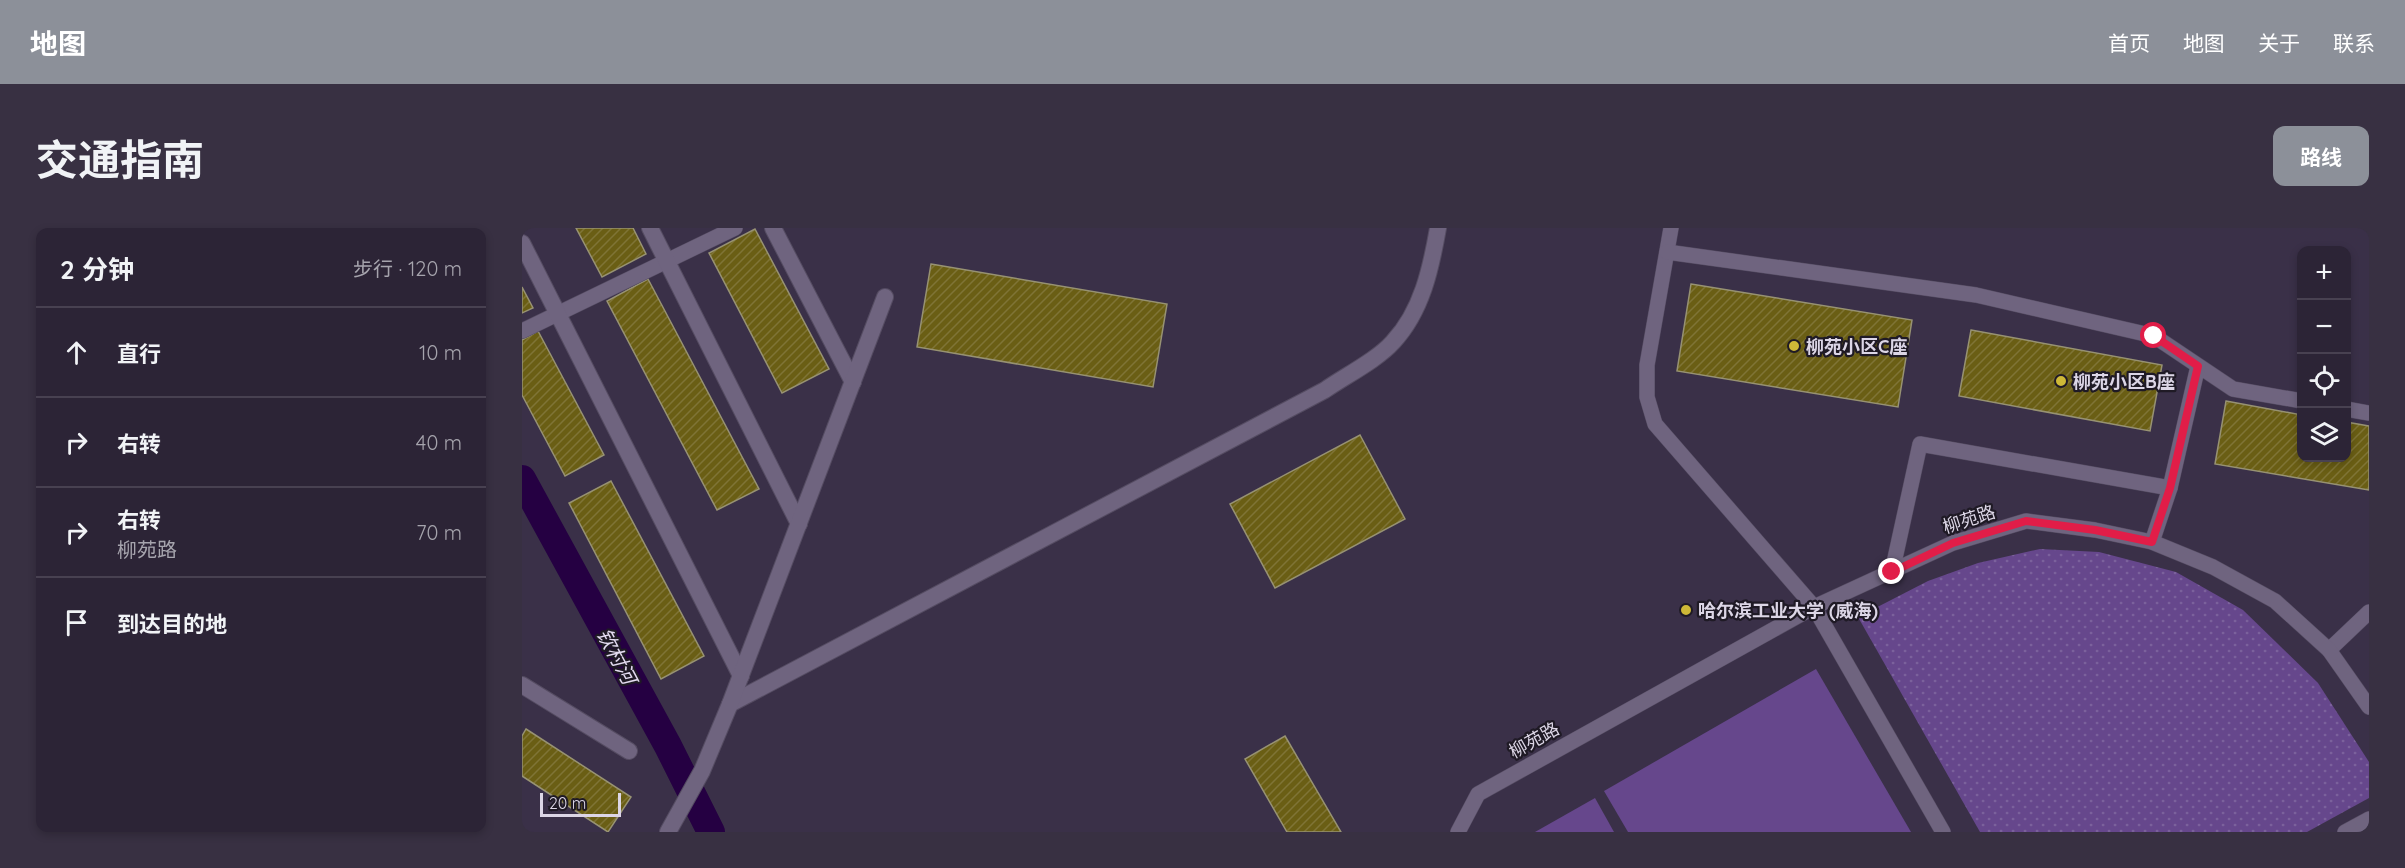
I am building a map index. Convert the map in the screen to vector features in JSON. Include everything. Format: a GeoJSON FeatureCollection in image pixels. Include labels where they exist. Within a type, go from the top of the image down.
{"type":"FeatureCollection","features":[{"type":"Feature","properties":{"kind":"street"},"geometry":{"type":"LineString","coordinates":[[650,228],[799,524]]}},
{"type":"Feature","properties":{"kind":"street"},"geometry":{"type":"LineString","coordinates":[[773,228],[853,382]]}},
{"type":"Feature","properties":{"kind":"street"},"geometry":{"type":"LineString","coordinates":[[730,704],[1325,390],[1393,343],[1417,308],[1433,259],[1438,228]]}},
{"type":"Feature","properties":{"kind":"street"},"geometry":{"type":"LineString","coordinates":[[522,243],[741,676]]}},
{"type":"Feature","properties":{"kind":"street"},"geometry":{"type":"LineString","coordinates":[[668,832],[702,771],[730,704],[885,297]]}},
{"type":"Feature","properties":{"kind":"street"},"geometry":{"type":"LineString","coordinates":[[522,686],[629,751]]}},
{"type":"Feature","properties":{"kind":"lane"},"geometry":{"type":"LineString","coordinates":[[522,331],[735,228]]}},
{"type":"Feature","properties":{"kind":"lane"},"geometry":{"type":"LineString","coordinates":[[1671,228],[1647,364],[1647,397],[1655,424],[1814,608],[1943,832]]}},
{"type":"Feature","properties":{"kind":"lane"},"geometry":{"type":"LineString","coordinates":[[1667,252],[1976,295],[2154,336],[2233,390],[2297,400]]}},
{"type":"Feature","properties":{"kind":"lane"},"geometry":{"type":"LineString","coordinates":[[2152,542],[2170,488],[2198,366]]}},
{"type":"Feature","properties":{"kind":"lane"},"geometry":{"type":"LineString","coordinates":[[2351,410],[2369,412]]}},
{"type":"Feature","properties":{"kind":"lane"},"geometry":{"type":"LineString","coordinates":[[1892,572],[1920,444],[2170,488]]}},
{"type":"Feature","properties":{"kind":"lane","name":"柳苑路"},"geometry":{"type":"LineString","coordinates":[[1458,832],[1478,794],[1814,608],[1953,543],[2026,521],[2095,530],[2152,542],[2213,567],[2275,601],[2330,650],[2369,707]]}},
{"type":"Feature","properties":{"kind":"lane"},"geometry":{"type":"LineString","coordinates":[[2330,650],[2369,612]]}},
{"type":"Feature","properties":{"kind":"lane"},"geometry":{"type":"LineString","coordinates":[[2345,832],[2369,819]]}},
{"type":"Feature","properties":{"kind":"shaded area"},"geometry":{"type":"Polygon","coordinates":[[[2040,549],[2099,552],[2176,572],[2243,610],[2318,683],[2369,762],[2369,798],[2307,832],[1980,832],[1858,617],[1928,581],[1978,563],[2040,549]]]}},
{"type":"Feature","properties":{"kind":"shaded area"},"geometry":{"type":"Polygon","coordinates":[[[1816,669],[1911,832],[1628,832],[1604,791],[1816,669]]]}},
{"type":"Feature","properties":{"kind":"shaded area"},"geometry":{"type":"Polygon","coordinates":[[[1595,798],[1614,832],[1535,832],[1595,798]]]}},
{"type":"Feature","properties":{"kind":"building"},"geometry":{"type":"Polygon","coordinates":[[[576,228],[633,228],[646,254],[602,277],[576,228]]]}},
{"type":"Feature","properties":{"kind":"building"},"geometry":{"type":"Polygon","coordinates":[[[755,229],[829,369],[782,393],[709,253],[755,229]]]}},
{"type":"Feature","properties":{"kind":"building"},"geometry":{"type":"Polygon","coordinates":[[[931,264],[1167,304],[1153,387],[917,347],[931,264]]]}},
{"type":"Feature","properties":{"kind":"building"},"geometry":{"type":"Polygon","coordinates":[[[648,279],[759,489],[717,510],[607,301],[648,279]]]}},
{"type":"Feature","properties":{"kind":"building","name":"柳苑小区C座"},"geometry":{"type":"Polygon","coordinates":[[[1691,284],[1912,320],[1898,407],[1677,371],[1691,284]]]}},
{"type":"Feature","properties":{"kind":"building"},"geometry":{"type":"Polygon","coordinates":[[[522,287],[533,308],[522,313],[522,287]]]}},
{"type":"Feature","properties":{"kind":"building","name":"柳苑小区B座"},"geometry":{"type":"Polygon","coordinates":[[[1971,330],[2162,365],[2150,431],[1959,396],[1971,330]]]}},
{"type":"Feature","properties":{"kind":"building"},"geometry":{"type":"Polygon","coordinates":[[[538,331],[604,455],[565,476],[522,395],[522,340],[538,331]]]}},
{"type":"Feature","properties":{"kind":"building"},"geometry":{"type":"Polygon","coordinates":[[[2226,401],[2297,414],[2297,462],[2351,462],[2351,423],[2369,426],[2369,490],[2215,464],[2226,401]]]}},
{"type":"Feature","properties":{"kind":"building"},"geometry":{"type":"Polygon","coordinates":[[[1360,435],[1405,519],[1275,588],[1230,504],[1360,435]]]}},
{"type":"Feature","properties":{"kind":"building"},"geometry":{"type":"Polygon","coordinates":[[[611,481],[704,656],[661,679],[569,503],[611,481]]]}},
{"type":"Feature","properties":{"kind":"building"},"geometry":{"type":"Polygon","coordinates":[[[526,729],[631,797],[608,832],[522,776],[522,736],[526,729]]]}},
{"type":"Feature","properties":{"kind":"building"},"geometry":{"type":"Polygon","coordinates":[[[1285,736],[1341,832],[1287,832],[1245,759],[1285,736]]]}},
{"type":"Feature","properties":{"kind":"waterway","name":"钦村河"},"geometry":{"type":"LineString","coordinates":[[522,479],[668,746],[711,832]]}},
{"type":"Feature","properties":{"kind":"place","name":"柳苑小区C座"},"geometry":{"type":"Point","coordinates":[1794,346]}},
{"type":"Feature","properties":{"kind":"place","name":"柳苑小区B座"},"geometry":{"type":"Point","coordinates":[2061,381]}},
{"type":"Feature","properties":{"kind":"place","name":"哈尔滨工业大学 (威海)"},"geometry":{"type":"Point","coordinates":[1686,610]}},
{"type":"Feature","properties":{"kind":"route"},"geometry":{"type":"LineString","coordinates":[[1892,572],[1953,543],[2026,521],[2095,530],[2152,542],[2170,488],[2198,366],[2154,336]]}}]}
